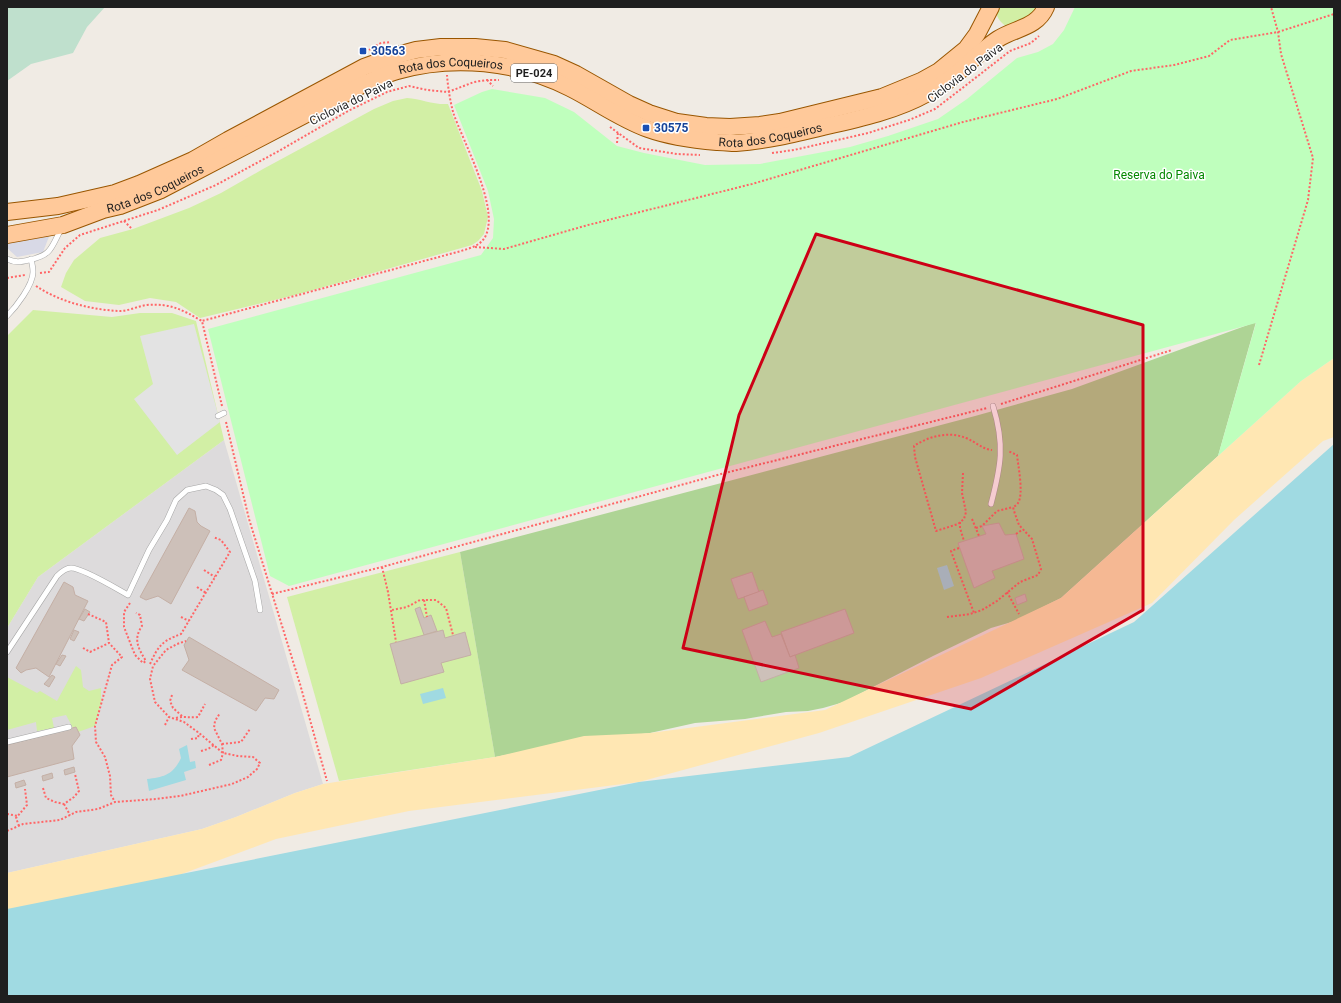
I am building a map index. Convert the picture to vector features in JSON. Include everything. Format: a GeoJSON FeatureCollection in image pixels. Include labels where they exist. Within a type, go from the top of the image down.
{"type":"FeatureCollection","features":[{"type":"Feature","properties":{"kind":"main road","name":"Rota dos Coqueiros"},"geometry":{"type":"LineString","coordinates":[[7,235],[63,225],[103,210],[120,206],[161,190],[366,83],[395,71],[446,62],[488,64],[519,69],[546,77],[570,88],[619,117],[650,130],[690,140],[735,143],[785,136],[889,110],[928,94],[950,80],[999,39],[1013,32],[1024,29],[1036,21],[1046,7]]}},
{"type":"Feature","properties":{"kind":"main road","name":"Rota dos Coqueiros"},"geometry":{"type":"LineString","coordinates":[[7,212],[65,204],[115,193],[139,184],[194,160],[344,77],[394,56],[416,50],[441,47],[475,47],[505,50],[554,64],[576,74],[629,104],[649,113],[677,122],[706,126],[730,127],[760,125],[780,122],[882,97],[905,88],[939,71],[966,49],[977,34],[990,9]]}},
{"type":"Feature","properties":{"kind":"main road"},"geometry":{"type":"LineString","coordinates":[[990,9],[993,20],[998,28],[1013,32]]}},
{"type":"Feature","properties":{"kind":"lane"},"geometry":{"type":"LineString","coordinates":[[7,259],[14,262],[41,257],[50,250],[63,225]]}},
{"type":"Feature","properties":{"kind":"lane"},"geometry":{"type":"LineString","coordinates":[[7,316],[17,306],[30,283],[33,273],[31,259]]}},
{"type":"Feature","properties":{"kind":"lane"},"geometry":{"type":"LineString","coordinates":[[991,504],[997,481],[1001,450],[998,421],[993,406]]}},
{"type":"Feature","properties":{"kind":"lane"},"geometry":{"type":"LineString","coordinates":[[218,416],[224,413]]}},
{"type":"Feature","properties":{"kind":"lane"},"geometry":{"type":"LineString","coordinates":[[7,652],[57,576],[62,571],[71,568],[81,571],[111,584],[128,596],[176,500],[187,490],[199,487],[206,486],[216,490],[223,495],[230,509],[255,581],[260,610]]}},
{"type":"Feature","properties":{"kind":"lane"},"geometry":{"type":"LineString","coordinates":[[7,742],[69,727]]}},
{"type":"Feature","properties":{"kind":"path"},"geometry":{"type":"LineString","coordinates":[[1259,365],[1308,200],[1313,158],[1281,54],[1278,32],[1271,7]]}},
{"type":"Feature","properties":{"kind":"path"},"geometry":{"type":"LineString","coordinates":[[30,283],[49,295],[67,302],[121,311],[148,305],[173,306],[202,321],[474,247],[504,249],[588,225],[752,184],[963,122],[1057,99],[1131,71],[1174,66],[1209,56],[1230,40],[1278,32],[1334,14]]}},
{"type":"Feature","properties":{"kind":"path","name":"Ciclovia do Paiva"},"geometry":{"type":"LineString","coordinates":[[772,153],[794,150],[868,133],[909,120],[935,109],[1010,51],[1031,43],[1040,35]]}},
{"type":"Feature","properties":{"kind":"path"},"geometry":{"type":"LineString","coordinates":[[368,51],[381,43],[396,41]]}},
{"type":"Feature","properties":{"kind":"path"},"geometry":{"type":"LineString","coordinates":[[446,62],[448,92],[454,112],[484,190],[490,214],[486,235],[481,242],[474,247]]}},
{"type":"Feature","properties":{"kind":"path","name":"Ciclovia do Paiva"},"geometry":{"type":"LineString","coordinates":[[7,278],[33,273],[49,272],[65,248],[80,235],[158,210],[216,185],[348,111],[387,92],[409,86],[427,90],[448,92],[480,81],[502,80]]}},
{"type":"Feature","properties":{"kind":"path"},"geometry":{"type":"LineString","coordinates":[[606,125],[639,148],[677,154],[706,155]]}},
{"type":"Feature","properties":{"kind":"path"},"geometry":{"type":"LineString","coordinates":[[202,321],[249,519],[300,684],[327,781]]}},
{"type":"Feature","properties":{"kind":"path"},"geometry":{"type":"LineString","coordinates":[[272,594],[382,567],[721,474],[993,406],[1172,350]]}},
{"type":"Feature","properties":{"kind":"path"},"geometry":{"type":"LineString","coordinates":[[964,473],[962,494],[966,512],[964,519],[936,531],[915,457],[914,446],[936,436],[952,434],[967,438],[984,449],[995,451],[1001,450],[1017,454],[1021,490],[1019,502],[1013,507],[997,511],[982,526],[976,528]]}},
{"type":"Feature","properties":{"kind":"path"},"geometry":{"type":"LineString","coordinates":[[947,617],[974,613],[982,610],[1020,582],[1038,575],[1041,569],[1032,539],[1022,530],[1019,525],[1013,507]]}},
{"type":"Feature","properties":{"kind":"path"},"geometry":{"type":"LineString","coordinates":[[972,519],[979,536]]}},
{"type":"Feature","properties":{"kind":"path"},"geometry":{"type":"LineString","coordinates":[[960,522],[960,528],[964,541]]}},
{"type":"Feature","properties":{"kind":"path"},"geometry":{"type":"LineString","coordinates":[[1016,534],[1022,530]]}},
{"type":"Feature","properties":{"kind":"path"},"geometry":{"type":"LineString","coordinates":[[150,664],[156,650],[167,639],[181,634],[230,552],[221,540],[213,536]]}},
{"type":"Feature","properties":{"kind":"path"},"geometry":{"type":"LineString","coordinates":[[959,548],[951,551],[974,613]]}},
{"type":"Feature","properties":{"kind":"path"},"geometry":{"type":"LineString","coordinates":[[382,567],[392,610],[396,642]]}},
{"type":"Feature","properties":{"kind":"path"},"geometry":{"type":"LineString","coordinates":[[204,570],[215,577]]}},
{"type":"Feature","properties":{"kind":"path"},"geometry":{"type":"LineString","coordinates":[[197,587],[206,593]]}},
{"type":"Feature","properties":{"kind":"path"},"geometry":{"type":"LineString","coordinates":[[1007,592],[1019,614]]}},
{"type":"Feature","properties":{"kind":"path"},"geometry":{"type":"LineString","coordinates":[[131,600],[124,612],[124,627],[135,655],[143,663],[146,661]]}},
{"type":"Feature","properties":{"kind":"path"},"geometry":{"type":"LineString","coordinates":[[392,610],[407,607],[420,600],[436,600],[446,608],[453,635]]}},
{"type":"Feature","properties":{"kind":"path"},"geometry":{"type":"LineString","coordinates":[[424,600],[427,617]]}},
{"type":"Feature","properties":{"kind":"path"},"geometry":{"type":"LineString","coordinates":[[136,613],[140,615],[142,626],[137,634],[138,648],[146,661],[153,666]]}},
{"type":"Feature","properties":{"kind":"path"},"geometry":{"type":"LineString","coordinates":[[88,614],[106,622],[109,643],[122,657],[112,665],[108,674],[95,726],[96,742],[105,758],[110,776],[111,795],[115,802]]}},
{"type":"Feature","properties":{"kind":"path"},"geometry":{"type":"LineString","coordinates":[[181,617],[189,622]]}},
{"type":"Feature","properties":{"kind":"path"},"geometry":{"type":"LineString","coordinates":[[7,832],[23,824],[60,820],[76,812],[98,809],[115,802],[156,800],[232,784],[248,777],[257,770],[260,763],[253,757],[223,753],[184,722],[169,717],[155,702],[150,679],[153,666],[166,650],[186,641]]}},
{"type":"Feature","properties":{"kind":"path"},"geometry":{"type":"LineString","coordinates":[[83,648],[90,652],[109,643]]}},
{"type":"Feature","properties":{"kind":"path"},"geometry":{"type":"LineString","coordinates":[[172,695],[170,701],[173,708],[182,716]]}},
{"type":"Feature","properties":{"kind":"path"},"geometry":{"type":"LineString","coordinates":[[174,718],[182,716],[191,718],[198,717],[205,704]]}},
{"type":"Feature","properties":{"kind":"path"},"geometry":{"type":"LineString","coordinates":[[209,765],[221,760],[223,753],[222,744],[214,728],[215,721],[220,714]]}},
{"type":"Feature","properties":{"kind":"path"},"geometry":{"type":"LineString","coordinates":[[165,725],[169,717]]}},
{"type":"Feature","properties":{"kind":"path"},"geometry":{"type":"LineString","coordinates":[[222,744],[241,742],[250,729]]}},
{"type":"Feature","properties":{"kind":"path"},"geometry":{"type":"LineString","coordinates":[[191,739],[198,738],[199,733]]}},
{"type":"Feature","properties":{"kind":"path"},"geometry":{"type":"LineString","coordinates":[[201,752],[214,745]]}},
{"type":"Feature","properties":{"kind":"path"},"geometry":{"type":"LineString","coordinates":[[43,788],[46,798],[64,804],[74,797],[79,791],[75,774]]}},
{"type":"Feature","properties":{"kind":"path"},"geometry":{"type":"LineString","coordinates":[[19,826],[16,818],[28,805],[25,790]]}},
{"type":"Feature","properties":{"kind":"path"},"geometry":{"type":"LineString","coordinates":[[64,804],[70,815]]}},
{"type":"Feature","properties":{"kind":"path"},"geometry":{"type":"LineString","coordinates":[[7,814],[18,816]]}},
{"type":"Feature","properties":{"kind":"highlighted area"},"geometry":{"type":"Polygon","coordinates":[[[816,234],[1143,325],[1143,610],[971,709],[683,648],[739,415],[816,234]]]}},
{"type":"Feature","properties":{"kind":"shaded area"},"geometry":{"type":"Polygon","coordinates":[[[52,229],[43,252],[17,257],[7,248],[7,238],[52,229]]]}},
{"type":"Feature","properties":{"kind":"shaded area"},"geometry":{"type":"Polygon","coordinates":[[[194,324],[220,422],[177,455],[134,399],[153,384],[140,336],[194,324]]]}},
{"type":"Feature","properties":{"kind":"shaded area"},"geometry":{"type":"Polygon","coordinates":[[[224,440],[323,784],[295,793],[202,829],[7,873],[7,628],[38,577],[224,440]]]}},
{"type":"Feature","properties":{"kind":"green space"},"geometry":{"type":"Polygon","coordinates":[[[7,7],[105,7],[87,27],[73,53],[31,64],[7,81],[7,7]]]}},
{"type":"Feature","properties":{"kind":"green space"},"geometry":{"type":"Polygon","coordinates":[[[997,7],[1040,7],[1035,15],[1007,27],[999,19],[997,7]]]}},
{"type":"Feature","properties":{"kind":"green space","name":"Reserva do Paiva"},"geometry":{"type":"Polygon","coordinates":[[[1075,7],[1334,7],[1334,358],[1301,381],[1218,456],[1256,323],[289,586],[270,576],[208,329],[481,255],[493,238],[494,219],[488,191],[454,105],[492,89],[545,98],[574,112],[617,146],[705,165],[760,164],[850,147],[938,119],[967,99],[1017,58],[1038,52],[1053,44],[1064,30],[1075,7]]]}},
{"type":"Feature","properties":{"kind":"green space"},"geometry":{"type":"Polygon","coordinates":[[[407,98],[438,104],[448,104],[482,191],[488,217],[484,234],[472,245],[299,294],[200,318],[176,302],[150,298],[119,305],[85,301],[61,287],[66,273],[74,260],[100,238],[133,229],[189,208],[221,193],[374,109],[393,101],[407,98]]]}},
{"type":"Feature","properties":{"kind":"green space"},"geometry":{"type":"Polygon","coordinates":[[[33,310],[112,317],[140,313],[172,313],[196,321],[224,440],[38,577],[7,628],[7,336],[33,310]]]}},
{"type":"Feature","properties":{"kind":"green space"},"geometry":{"type":"Polygon","coordinates":[[[1256,322],[1218,456],[1061,598],[1015,621],[991,628],[844,702],[823,708],[808,711],[786,712],[745,719],[695,723],[650,733],[575,742],[495,757],[460,552],[1072,389],[1256,322]]]}},
{"type":"Feature","properties":{"kind":"green space"},"geometry":{"type":"Polygon","coordinates":[[[460,552],[495,757],[339,781],[287,597],[460,552]]]}},
{"type":"Feature","properties":{"kind":"green space"},"geometry":{"type":"Polygon","coordinates":[[[76,666],[81,670],[83,687],[89,691],[101,688],[101,703],[95,726],[78,732],[73,728],[66,715],[52,718],[54,728],[37,731],[36,722],[7,730],[7,677],[37,693],[40,691],[57,701],[76,666]]]}},
{"type":"Feature","properties":{"kind":"sand"},"geometry":{"type":"Polygon","coordinates":[[[1334,358],[1334,437],[1323,441],[1234,520],[1152,603],[981,678],[819,733],[639,782],[409,811],[276,839],[163,881],[7,921],[7,873],[202,829],[295,793],[323,784],[495,757],[584,736],[650,733],[825,710],[1061,598],[1301,381],[1334,358]]]}},
{"type":"Feature","properties":{"kind":"water"},"geometry":{"type":"Polygon","coordinates":[[[1334,444],[1334,996],[7,996],[7,909],[639,782],[849,757],[1134,622],[1334,444]]]}},
{"type":"Feature","properties":{"kind":"water"},"geometry":{"type":"Polygon","coordinates":[[[947,565],[954,586],[944,590],[937,568],[947,565]]]}},
{"type":"Feature","properties":{"kind":"water"},"geometry":{"type":"Polygon","coordinates":[[[443,688],[446,698],[423,704],[420,694],[443,688]]]}},
{"type":"Feature","properties":{"kind":"water"},"geometry":{"type":"Polygon","coordinates":[[[187,745],[190,762],[195,761],[196,768],[184,772],[186,780],[149,791],[147,779],[163,776],[171,772],[181,758],[179,749],[187,745]]]}},
{"type":"Feature","properties":{"kind":"building"},"geometry":{"type":"Polygon","coordinates":[[[189,508],[195,511],[197,522],[210,531],[171,604],[158,596],[146,600],[140,597],[189,508]]]}},
{"type":"Feature","properties":{"kind":"building"},"geometry":{"type":"Polygon","coordinates":[[[999,523],[1005,535],[1016,534],[1024,559],[992,571],[995,578],[974,588],[958,543],[986,534],[982,526],[999,523]]]}},
{"type":"Feature","properties":{"kind":"building"},"geometry":{"type":"Polygon","coordinates":[[[752,572],[759,592],[738,599],[731,579],[752,572]]]}},
{"type":"Feature","properties":{"kind":"building"},"geometry":{"type":"Polygon","coordinates":[[[64,582],[73,587],[75,595],[88,601],[49,677],[36,668],[26,670],[21,673],[16,668],[64,582]]]}},
{"type":"Feature","properties":{"kind":"building"},"geometry":{"type":"Polygon","coordinates":[[[763,590],[768,604],[749,611],[744,597],[763,590]]]}},
{"type":"Feature","properties":{"kind":"building"},"geometry":{"type":"Polygon","coordinates":[[[1025,594],[1027,601],[1017,605],[1015,598],[1025,594]]]}},
{"type":"Feature","properties":{"kind":"building"},"geometry":{"type":"Polygon","coordinates":[[[420,607],[424,618],[431,615],[437,631],[424,635],[415,609],[420,607]]]}},
{"type":"Feature","properties":{"kind":"building"},"geometry":{"type":"Polygon","coordinates":[[[85,609],[90,612],[84,621],[79,619],[85,609]]]}},
{"type":"Feature","properties":{"kind":"building"},"geometry":{"type":"Polygon","coordinates":[[[845,609],[854,633],[790,657],[781,632],[845,609]]]}},
{"type":"Feature","properties":{"kind":"building"},"geometry":{"type":"Polygon","coordinates":[[[765,621],[772,637],[781,634],[790,657],[795,655],[799,668],[761,682],[742,630],[765,621]]]}},
{"type":"Feature","properties":{"kind":"building"},"geometry":{"type":"Polygon","coordinates":[[[74,630],[79,632],[74,641],[70,639],[74,630]]]}},
{"type":"Feature","properties":{"kind":"building"},"geometry":{"type":"Polygon","coordinates":[[[443,630],[445,638],[465,632],[471,655],[441,663],[444,672],[401,684],[390,644],[443,630]]]}},
{"type":"Feature","properties":{"kind":"building"},"geometry":{"type":"Polygon","coordinates":[[[189,637],[279,690],[274,699],[265,698],[256,711],[182,670],[189,660],[184,645],[189,637]]]}},
{"type":"Feature","properties":{"kind":"building"},"geometry":{"type":"Polygon","coordinates":[[[62,655],[66,656],[60,666],[56,664],[62,655]]]}},
{"type":"Feature","properties":{"kind":"building"},"geometry":{"type":"Polygon","coordinates":[[[52,675],[55,677],[49,687],[44,684],[52,675]]]}},
{"type":"Feature","properties":{"kind":"building"},"geometry":{"type":"Polygon","coordinates":[[[76,727],[80,735],[72,746],[74,759],[7,777],[7,745],[76,727]]]}},
{"type":"Feature","properties":{"kind":"building"},"geometry":{"type":"Polygon","coordinates":[[[74,767],[75,772],[65,775],[64,770],[74,767]]]}},
{"type":"Feature","properties":{"kind":"building"},"geometry":{"type":"Polygon","coordinates":[[[52,773],[53,778],[43,781],[42,776],[52,773]]]}},
{"type":"Feature","properties":{"kind":"building"},"geometry":{"type":"Polygon","coordinates":[[[24,780],[26,785],[16,788],[15,783],[24,780]]]}},
{"type":"Feature","properties":{"kind":"place","name":"30563"},"geometry":{"type":"Point","coordinates":[363,51]}},
{"type":"Feature","properties":{"kind":"place","name":"30575"},"geometry":{"type":"Point","coordinates":[646,128]}}]}
